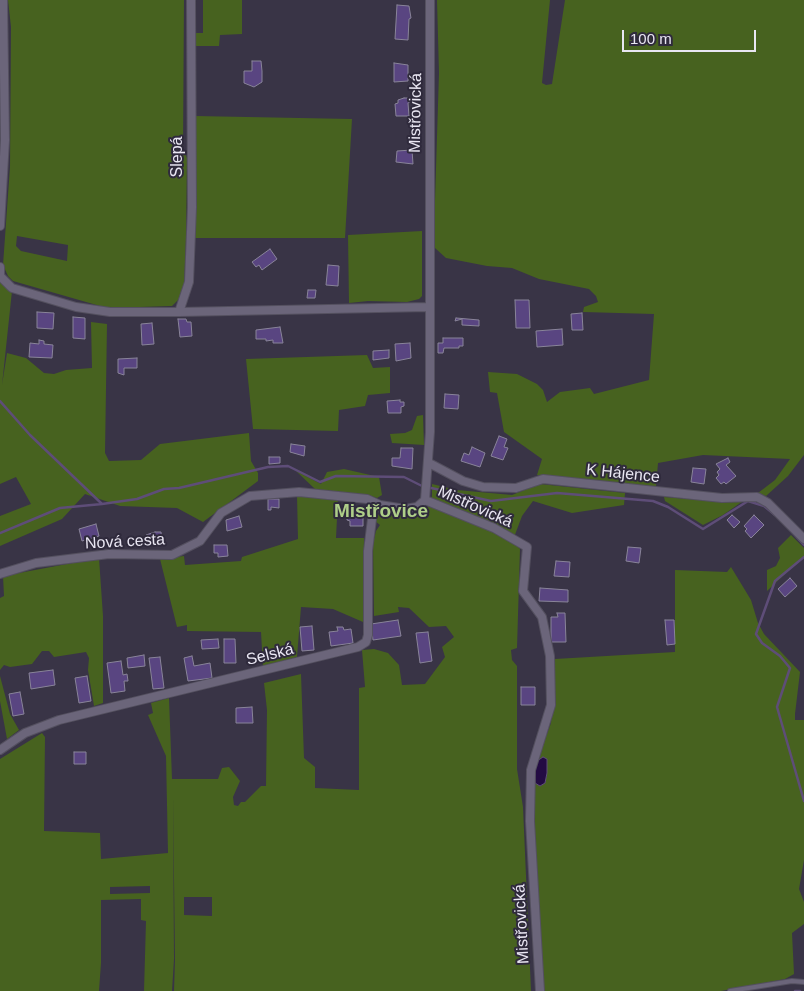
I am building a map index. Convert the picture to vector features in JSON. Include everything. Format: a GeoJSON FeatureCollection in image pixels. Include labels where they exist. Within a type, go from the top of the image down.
{"type":"FeatureCollection","features":[{"type":"Feature","properties":{"kind":"street"},"geometry":{"type":"LineString","coordinates":[[0,226],[5,140],[3,0]]}},
{"type":"Feature","properties":{"kind":"street","name":"Slepá"},"geometry":{"type":"LineString","coordinates":[[179,312],[189,282],[192,207],[191,0]]}},
{"type":"Feature","properties":{"kind":"street","name":"Mistřovická"},"geometry":{"type":"LineString","coordinates":[[430,0],[429,463],[426,492],[527,547],[523,591],[542,617],[550,656],[551,705],[531,770],[530,821],[540,991]]}},
{"type":"Feature","properties":{"kind":"street"},"geometry":{"type":"LineString","coordinates":[[0,267],[0,276],[12,288],[76,308],[110,312],[428,307]]}},
{"type":"Feature","properties":{"kind":"street","name":"K Hájence"},"geometry":{"type":"LineString","coordinates":[[429,463],[463,481],[483,487],[516,488],[543,480],[722,498],[757,497],[768,504],[804,539]]}},
{"type":"Feature","properties":{"kind":"street","name":"Nová cesta"},"geometry":{"type":"LineString","coordinates":[[0,574],[36,563],[110,554],[172,555],[200,541],[221,513],[250,496],[299,492],[367,499],[380,505]]}},
{"type":"Feature","properties":{"kind":"street"},"geometry":{"type":"LineString","coordinates":[[380,505],[405,509],[417,507],[426,492]]}},
{"type":"Feature","properties":{"kind":"street","name":"Selská"},"geometry":{"type":"LineString","coordinates":[[0,750],[25,733],[58,720],[348,650],[366,642],[368,635],[369,528],[373,511],[380,505]]}},
{"type":"Feature","properties":{"kind":"lane"},"geometry":{"type":"LineString","coordinates":[[730,991],[792,981],[804,982]]}},
{"type":"Feature","properties":{"kind":"green space"},"geometry":{"type":"Polygon","coordinates":[[[8,0],[184,0],[183,149],[187,158],[186,239],[184,285],[180,298],[172,306],[107,308],[13,281],[8,276],[3,265],[10,167],[11,27],[8,0]],[[17,236],[16,246],[21,251],[67,261],[68,245],[17,236]]]}},
{"type":"Feature","properties":{"kind":"green space"},"geometry":{"type":"Polygon","coordinates":[[[203,0],[242,0],[242,34],[220,35],[219,46],[196,46],[196,33],[203,33],[203,0]]]}},
{"type":"Feature","properties":{"kind":"green space"},"geometry":{"type":"Polygon","coordinates":[[[437,0],[550,0],[542,83],[546,85],[552,84],[565,0],[804,0],[804,455],[788,476],[766,496],[758,493],[775,480],[790,459],[703,455],[658,463],[656,487],[537,475],[542,459],[504,432],[497,393],[490,392],[488,372],[517,374],[537,384],[543,390],[547,402],[560,392],[590,388],[594,394],[649,380],[654,314],[583,312],[584,307],[598,302],[596,296],[589,289],[539,279],[512,268],[487,266],[446,258],[435,248],[439,73],[437,0]]]}},
{"type":"Feature","properties":{"kind":"green space"},"geometry":{"type":"Polygon","coordinates":[[[195,116],[352,119],[345,238],[194,238],[195,116]]]}},
{"type":"Feature","properties":{"kind":"green space"},"geometry":{"type":"Polygon","coordinates":[[[422,231],[422,296],[419,299],[407,302],[368,301],[349,303],[348,235],[422,231]]]}},
{"type":"Feature","properties":{"kind":"green space"},"geometry":{"type":"Polygon","coordinates":[[[0,280],[12,291],[2,385],[7,353],[26,358],[44,373],[54,374],[66,370],[92,368],[91,322],[107,324],[105,453],[109,461],[141,460],[160,444],[249,433],[251,461],[258,473],[258,481],[203,522],[177,508],[120,506],[85,494],[62,519],[0,546],[0,516],[31,504],[16,477],[0,484],[0,280]]]}},
{"type":"Feature","properties":{"kind":"green space"},"geometry":{"type":"Polygon","coordinates":[[[367,355],[373,368],[390,367],[390,393],[368,395],[365,406],[339,410],[338,431],[253,429],[246,359],[367,355]]]}},
{"type":"Feature","properties":{"kind":"green space"},"geometry":{"type":"Polygon","coordinates":[[[423,415],[424,445],[392,443],[390,434],[405,433],[412,430],[417,416],[423,415]]]}},
{"type":"Feature","properties":{"kind":"green space"},"geometry":{"type":"Polygon","coordinates":[[[344,469],[379,477],[382,495],[377,498],[368,495],[315,489],[296,471],[321,484],[327,472],[344,469]]]}},
{"type":"Feature","properties":{"kind":"green space"},"geometry":{"type":"Polygon","coordinates":[[[432,484],[457,490],[512,495],[540,484],[625,493],[624,505],[572,513],[533,501],[522,516],[513,540],[520,549],[517,648],[511,650],[512,660],[517,666],[517,769],[523,807],[531,991],[174,991],[175,960],[173,796],[174,959],[172,991],[144,991],[146,921],[141,920],[141,899],[101,900],[99,991],[0,991],[0,759],[42,733],[45,737],[44,831],[100,833],[101,859],[168,853],[166,756],[148,715],[153,713],[151,703],[169,698],[172,779],[218,779],[222,768],[229,767],[240,781],[233,797],[234,805],[238,806],[241,802],[245,802],[261,786],[266,786],[267,710],[264,683],[301,674],[304,758],[315,767],[315,788],[359,790],[359,688],[365,687],[362,650],[374,649],[388,653],[399,665],[402,685],[425,684],[445,657],[442,647],[454,637],[446,626],[429,627],[409,608],[398,607],[399,612],[374,616],[373,543],[376,531],[380,525],[375,521],[379,514],[412,515],[426,510],[432,496],[432,484]],[[150,886],[110,887],[110,894],[150,893],[150,886]],[[184,897],[184,915],[212,916],[212,897],[184,897]]]}},
{"type":"Feature","properties":{"kind":"green space"},"geometry":{"type":"Polygon","coordinates":[[[297,495],[338,498],[336,538],[364,538],[363,622],[333,609],[301,607],[297,657],[263,667],[261,632],[187,631],[187,625],[177,627],[160,559],[184,556],[185,565],[241,561],[242,557],[298,539],[297,495]]]}},
{"type":"Feature","properties":{"kind":"green space"},"geometry":{"type":"Polygon","coordinates":[[[664,497],[723,502],[746,499],[723,515],[703,525],[665,501],[664,497]]]}},
{"type":"Feature","properties":{"kind":"green space"},"geometry":{"type":"Polygon","coordinates":[[[791,535],[804,548],[804,556],[767,591],[767,570],[776,566],[780,558],[778,548],[791,535]]]}},
{"type":"Feature","properties":{"kind":"green space"},"geometry":{"type":"Polygon","coordinates":[[[99,558],[103,616],[103,703],[94,706],[88,670],[89,658],[86,652],[54,657],[49,651],[42,651],[32,664],[10,667],[4,665],[0,670],[0,598],[4,596],[3,576],[99,558]]]}},
{"type":"Feature","properties":{"kind":"green space"},"geometry":{"type":"Polygon","coordinates":[[[731,567],[751,600],[758,623],[764,634],[800,672],[795,720],[804,720],[804,860],[799,889],[804,902],[804,924],[792,933],[794,974],[785,979],[721,991],[544,991],[533,819],[535,783],[540,786],[545,783],[547,773],[547,759],[537,761],[551,723],[555,659],[675,652],[675,570],[727,572],[731,567]]]}},
{"type":"Feature","properties":{"kind":"green space"},"geometry":{"type":"Polygon","coordinates":[[[0,676],[10,714],[19,730],[7,739],[0,701],[0,676]]]}},
{"type":"Feature","properties":{"kind":"shaded area"},"geometry":{"type":"Polygon","coordinates":[[[543,757],[547,759],[547,773],[545,783],[540,786],[535,783],[534,770],[537,761],[543,757]]]}},
{"type":"Feature","properties":{"kind":"building"},"geometry":{"type":"Polygon","coordinates":[[[397,5],[409,6],[411,18],[409,19],[408,40],[395,39],[397,5]]]}},
{"type":"Feature","properties":{"kind":"building"},"geometry":{"type":"Polygon","coordinates":[[[252,61],[261,61],[262,71],[262,82],[254,87],[244,83],[244,71],[252,71],[252,61]]]}},
{"type":"Feature","properties":{"kind":"building"},"geometry":{"type":"Polygon","coordinates":[[[394,63],[408,65],[408,81],[394,82],[394,63]]]}},
{"type":"Feature","properties":{"kind":"building"},"geometry":{"type":"Polygon","coordinates":[[[409,98],[411,101],[408,103],[409,116],[396,116],[395,104],[398,103],[398,100],[409,98]]]}},
{"type":"Feature","properties":{"kind":"building"},"geometry":{"type":"Polygon","coordinates":[[[412,150],[413,164],[396,162],[397,151],[412,150]]]}},
{"type":"Feature","properties":{"kind":"building"},"geometry":{"type":"Polygon","coordinates":[[[270,249],[277,259],[262,270],[259,265],[256,267],[252,262],[270,249]]]}},
{"type":"Feature","properties":{"kind":"building"},"geometry":{"type":"Polygon","coordinates":[[[328,265],[339,266],[338,286],[326,285],[328,265]]]}},
{"type":"Feature","properties":{"kind":"building"},"geometry":{"type":"Polygon","coordinates":[[[308,290],[316,290],[315,298],[307,298],[308,290]]]}},
{"type":"Feature","properties":{"kind":"building"},"geometry":{"type":"Polygon","coordinates":[[[515,300],[529,300],[530,328],[516,328],[515,300]]]}},
{"type":"Feature","properties":{"kind":"building"},"geometry":{"type":"Polygon","coordinates":[[[37,312],[54,313],[53,329],[37,328],[37,312]]]}},
{"type":"Feature","properties":{"kind":"building"},"geometry":{"type":"Polygon","coordinates":[[[582,313],[583,330],[572,330],[571,314],[582,313]]]}},
{"type":"Feature","properties":{"kind":"building"},"geometry":{"type":"Polygon","coordinates":[[[73,317],[85,318],[85,339],[73,338],[73,317]]]}},
{"type":"Feature","properties":{"kind":"building"},"geometry":{"type":"Polygon","coordinates":[[[456,318],[479,320],[479,326],[462,325],[462,319],[455,321],[456,318]]]}},
{"type":"Feature","properties":{"kind":"building"},"geometry":{"type":"Polygon","coordinates":[[[178,319],[186,319],[187,322],[191,322],[192,336],[180,337],[178,319]]]}},
{"type":"Feature","properties":{"kind":"building"},"geometry":{"type":"Polygon","coordinates":[[[152,323],[154,344],[142,345],[141,324],[152,323]]]}},
{"type":"Feature","properties":{"kind":"building"},"geometry":{"type":"Polygon","coordinates":[[[280,327],[283,343],[273,343],[273,340],[256,339],[256,330],[280,327]]]}},
{"type":"Feature","properties":{"kind":"building"},"geometry":{"type":"Polygon","coordinates":[[[562,329],[563,345],[537,347],[536,331],[562,329]]]}},
{"type":"Feature","properties":{"kind":"building"},"geometry":{"type":"Polygon","coordinates":[[[443,338],[463,338],[463,346],[459,346],[459,348],[444,348],[443,353],[438,353],[438,343],[443,343],[443,338]]]}},
{"type":"Feature","properties":{"kind":"building"},"geometry":{"type":"Polygon","coordinates":[[[39,340],[44,341],[44,344],[53,345],[52,358],[29,357],[30,343],[39,344],[39,340]]]}},
{"type":"Feature","properties":{"kind":"building"},"geometry":{"type":"Polygon","coordinates":[[[410,343],[411,358],[396,361],[395,344],[410,343]]]}},
{"type":"Feature","properties":{"kind":"building"},"geometry":{"type":"Polygon","coordinates":[[[389,350],[389,358],[373,360],[373,351],[389,350]]]}},
{"type":"Feature","properties":{"kind":"building"},"geometry":{"type":"Polygon","coordinates":[[[137,358],[137,368],[124,368],[124,375],[118,373],[118,359],[137,358]]]}},
{"type":"Feature","properties":{"kind":"building"},"geometry":{"type":"Polygon","coordinates":[[[445,394],[459,395],[458,409],[444,408],[445,394]]]}},
{"type":"Feature","properties":{"kind":"building"},"geometry":{"type":"Polygon","coordinates":[[[400,400],[400,402],[404,402],[404,406],[401,407],[401,413],[388,413],[387,401],[400,400]]]}},
{"type":"Feature","properties":{"kind":"building"},"geometry":{"type":"Polygon","coordinates":[[[499,436],[507,439],[504,447],[508,448],[503,460],[491,456],[499,436]]]}},
{"type":"Feature","properties":{"kind":"building"},"geometry":{"type":"Polygon","coordinates":[[[291,444],[305,446],[304,456],[290,452],[291,444]]]}},
{"type":"Feature","properties":{"kind":"building"},"geometry":{"type":"Polygon","coordinates":[[[472,447],[485,453],[480,467],[461,461],[464,453],[469,455],[472,447]]]}},
{"type":"Feature","properties":{"kind":"building"},"geometry":{"type":"Polygon","coordinates":[[[401,448],[413,448],[412,469],[392,466],[392,458],[400,458],[401,448]]]}},
{"type":"Feature","properties":{"kind":"building"},"geometry":{"type":"Polygon","coordinates":[[[269,457],[280,457],[280,463],[269,464],[269,457]]]}},
{"type":"Feature","properties":{"kind":"building"},"geometry":{"type":"Polygon","coordinates":[[[728,458],[730,462],[726,465],[736,476],[726,484],[724,482],[721,484],[716,478],[719,475],[717,472],[720,469],[716,464],[728,458]]]}},
{"type":"Feature","properties":{"kind":"building"},"geometry":{"type":"Polygon","coordinates":[[[693,468],[706,469],[704,484],[691,482],[693,468]]]}},
{"type":"Feature","properties":{"kind":"building"},"geometry":{"type":"Polygon","coordinates":[[[268,499],[279,499],[279,508],[271,507],[271,510],[268,510],[268,499]]]}},
{"type":"Feature","properties":{"kind":"building"},"geometry":{"type":"Polygon","coordinates":[[[351,513],[363,513],[363,526],[350,526],[347,514],[351,515],[351,513]]]}},
{"type":"Feature","properties":{"kind":"building"},"geometry":{"type":"Polygon","coordinates":[[[732,515],[740,522],[734,528],[727,520],[732,515]]]}},
{"type":"Feature","properties":{"kind":"building"},"geometry":{"type":"Polygon","coordinates":[[[754,515],[764,525],[751,538],[745,531],[747,529],[744,526],[754,515]]]}},
{"type":"Feature","properties":{"kind":"building"},"geometry":{"type":"Polygon","coordinates":[[[239,516],[242,527],[227,531],[226,520],[239,516]]]}},
{"type":"Feature","properties":{"kind":"building"},"geometry":{"type":"Polygon","coordinates":[[[96,524],[99,536],[82,541],[79,529],[96,524]]]}},
{"type":"Feature","properties":{"kind":"building"},"geometry":{"type":"Polygon","coordinates":[[[161,532],[162,544],[147,545],[146,535],[161,532]]]}},
{"type":"Feature","properties":{"kind":"building"},"geometry":{"type":"Polygon","coordinates":[[[214,545],[227,545],[228,556],[218,557],[218,553],[214,553],[214,545]]]}},
{"type":"Feature","properties":{"kind":"building"},"geometry":{"type":"Polygon","coordinates":[[[628,547],[641,548],[639,563],[626,561],[628,547]]]}},
{"type":"Feature","properties":{"kind":"building"},"geometry":{"type":"Polygon","coordinates":[[[556,561],[570,562],[569,577],[554,576],[556,561]]]}},
{"type":"Feature","properties":{"kind":"building"},"geometry":{"type":"Polygon","coordinates":[[[790,578],[797,586],[785,597],[778,589],[790,578]]]}},
{"type":"Feature","properties":{"kind":"building"},"geometry":{"type":"Polygon","coordinates":[[[540,588],[568,590],[568,602],[539,601],[540,588]]]}},
{"type":"Feature","properties":{"kind":"building"},"geometry":{"type":"Polygon","coordinates":[[[557,613],[565,613],[566,642],[551,642],[551,617],[558,617],[557,613]]]}},
{"type":"Feature","properties":{"kind":"building"},"geometry":{"type":"Polygon","coordinates":[[[398,620],[401,636],[373,640],[371,624],[398,620]]]}},
{"type":"Feature","properties":{"kind":"building"},"geometry":{"type":"Polygon","coordinates":[[[665,620],[674,620],[675,644],[667,645],[665,620]]]}},
{"type":"Feature","properties":{"kind":"building"},"geometry":{"type":"Polygon","coordinates":[[[312,626],[314,650],[302,651],[300,627],[312,626]]]}},
{"type":"Feature","properties":{"kind":"building"},"geometry":{"type":"Polygon","coordinates":[[[337,627],[343,627],[344,630],[351,629],[353,643],[331,646],[329,632],[338,631],[337,627]]]}},
{"type":"Feature","properties":{"kind":"building"},"geometry":{"type":"Polygon","coordinates":[[[428,632],[432,661],[420,663],[416,633],[428,632]]]}},
{"type":"Feature","properties":{"kind":"building"},"geometry":{"type":"Polygon","coordinates":[[[218,639],[219,648],[202,649],[201,640],[218,639]]]}},
{"type":"Feature","properties":{"kind":"building"},"geometry":{"type":"Polygon","coordinates":[[[224,639],[235,639],[236,663],[224,663],[224,639]]]}},
{"type":"Feature","properties":{"kind":"building"},"geometry":{"type":"Polygon","coordinates":[[[144,655],[145,666],[128,668],[127,658],[144,655]]]}},
{"type":"Feature","properties":{"kind":"building"},"geometry":{"type":"Polygon","coordinates":[[[192,656],[194,666],[210,663],[212,678],[188,681],[184,658],[192,656]]]}},
{"type":"Feature","properties":{"kind":"building"},"geometry":{"type":"Polygon","coordinates":[[[160,657],[164,688],[153,689],[149,658],[160,657]]]}},
{"type":"Feature","properties":{"kind":"building"},"geometry":{"type":"Polygon","coordinates":[[[121,661],[123,675],[127,674],[128,681],[124,681],[125,691],[111,693],[107,663],[121,661]]]}},
{"type":"Feature","properties":{"kind":"building"},"geometry":{"type":"Polygon","coordinates":[[[53,670],[55,685],[31,689],[29,673],[53,670]]]}},
{"type":"Feature","properties":{"kind":"building"},"geometry":{"type":"Polygon","coordinates":[[[87,676],[91,701],[79,703],[75,678],[87,676]]]}},
{"type":"Feature","properties":{"kind":"building"},"geometry":{"type":"Polygon","coordinates":[[[521,687],[535,687],[535,705],[521,705],[521,687]]]}},
{"type":"Feature","properties":{"kind":"building"},"geometry":{"type":"Polygon","coordinates":[[[20,692],[24,714],[13,716],[9,694],[20,692]]]}},
{"type":"Feature","properties":{"kind":"building"},"geometry":{"type":"Polygon","coordinates":[[[252,707],[253,723],[236,723],[236,708],[252,707]]]}},
{"type":"Feature","properties":{"kind":"building"},"geometry":{"type":"Polygon","coordinates":[[[74,752],[86,752],[86,764],[74,764],[74,752]]]}},
{"type":"Feature","properties":{"kind":"waterway"},"geometry":{"type":"LineString","coordinates":[[0,401],[30,435],[102,504],[137,499],[164,489],[179,488],[268,467],[288,466],[320,482],[336,476],[404,477],[422,486],[491,501],[557,493],[653,501],[668,507],[703,529],[748,501],[764,506],[775,515]]}},
{"type":"Feature","properties":{"kind":"waterway"},"geometry":{"type":"LineString","coordinates":[[0,533],[60,508],[102,504]]}},
{"type":"Feature","properties":{"kind":"waterway"},"geometry":{"type":"LineString","coordinates":[[796,536],[804,545]]}},
{"type":"Feature","properties":{"kind":"waterway"},"geometry":{"type":"LineString","coordinates":[[804,557],[775,581],[756,634],[762,643],[780,656],[790,668],[777,707],[804,801]]}},
{"type":"Feature","properties":{"kind":"waterway"},"geometry":{"type":"LineString","coordinates":[[795,991],[800,991]]}},
{"type":"Feature","properties":{"kind":"district","name":"Mistřovice"},"geometry":{"type":"Point","coordinates":[381,512]}}]}
